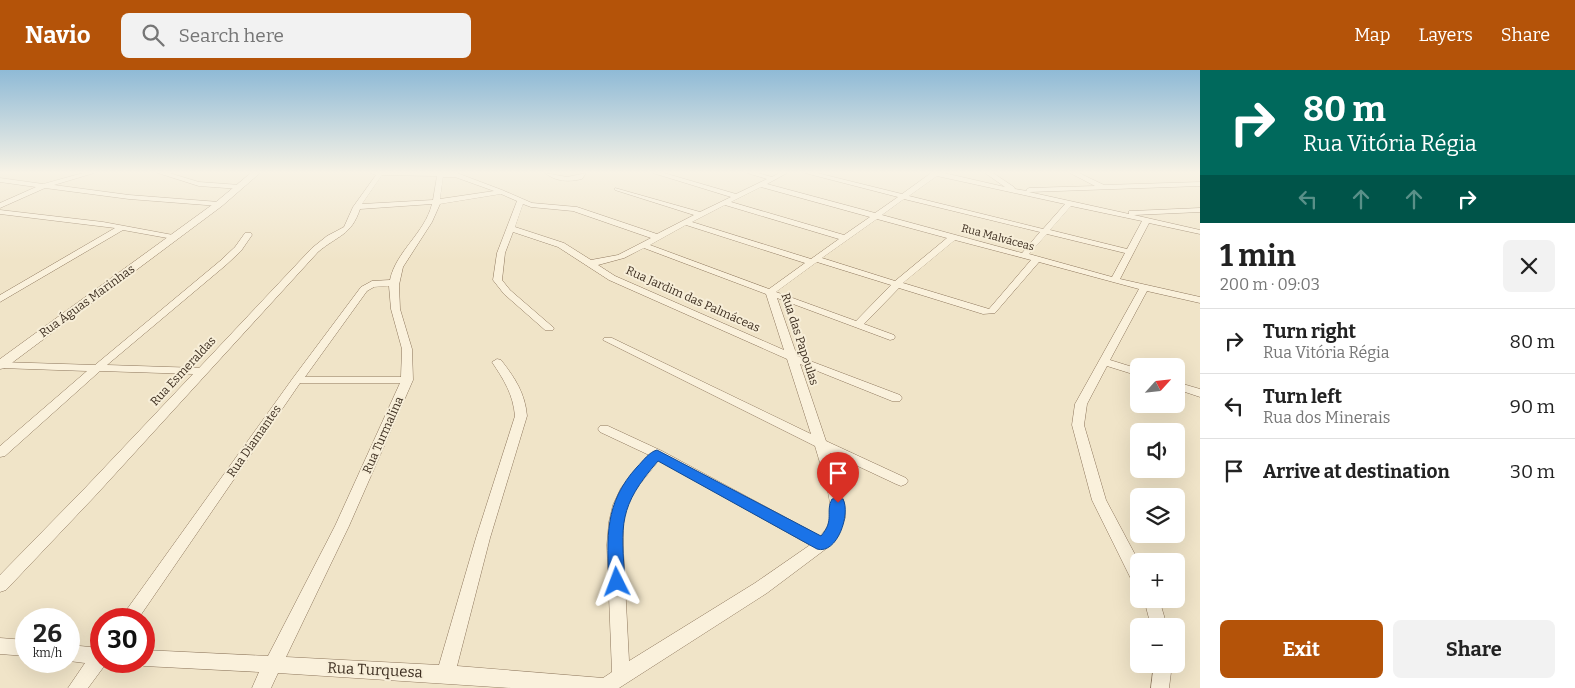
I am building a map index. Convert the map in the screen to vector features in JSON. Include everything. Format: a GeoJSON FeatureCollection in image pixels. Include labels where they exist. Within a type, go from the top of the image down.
{"type":"FeatureCollection","features":[{"type":"Feature","properties":{"kind":"street"},"geometry":{"type":"LineString","coordinates":[[189,202],[219,204]]}},
{"type":"Feature","properties":{"kind":"street","name":"Rua Águas Marinhas"},"geometry":{"type":"LineString","coordinates":[[0,365],[222,202]]}},
{"type":"Feature","properties":{"kind":"street","name":"Rua Esmeraldas"},"geometry":{"type":"LineString","coordinates":[[0,585],[91,491],[316,250],[330,238],[347,229],[352,222],[359,202]]}},
{"type":"Feature","properties":{"kind":"street"},"geometry":{"type":"LineString","coordinates":[[357,206],[437,202]]}},
{"type":"Feature","properties":{"kind":"street","name":"Rua Turmalina"},"geometry":{"type":"LineString","coordinates":[[261,688],[342,526],[407,380],[408,361],[406,345],[394,305],[394,283],[400,266],[427,225],[437,202]]}},
{"type":"Feature","properties":{"kind":"street"},"geometry":{"type":"LineString","coordinates":[[521,202],[498,267],[497,280],[507,292],[549,328]]}},
{"type":"Feature","properties":{"kind":"street"},"geometry":{"type":"LineString","coordinates":[[524,202],[536,206],[574,209],[657,237]]}},
{"type":"Feature","properties":{"kind":"street"},"geometry":{"type":"LineString","coordinates":[[658,202],[700,215]]}},
{"type":"Feature","properties":{"kind":"street","name":"Rua Malváceas"},"geometry":{"type":"LineString","coordinates":[[823,202],[1144,288],[1200,300]]}},
{"type":"Feature","properties":{"kind":"street","name":"Rua das Papoulas"},"geometry":{"type":"LineString","coordinates":[[822,544],[833,532],[838,518],[838,503],[821,444],[770,292],[897,202]]}},
{"type":"Feature","properties":{"kind":"street"},"geometry":{"type":"LineString","coordinates":[[924,202],[1129,252]]}},
{"type":"Feature","properties":{"kind":"street"},"geometry":{"type":"LineString","coordinates":[[1060,202],[1200,232]]}},
{"type":"Feature","properties":{"kind":"street"},"geometry":{"type":"LineString","coordinates":[[590,263],[612,261],[725,203],[846,238]]}},
{"type":"Feature","properties":{"kind":"street"},"geometry":{"type":"LineString","coordinates":[[1024,255],[1043,231],[1069,204]]}},
{"type":"Feature","properties":{"kind":"street"},"geometry":{"type":"LineString","coordinates":[[1115,214],[1200,210]]}},
{"type":"Feature","properties":{"kind":"street"},"geometry":{"type":"LineString","coordinates":[[0,212],[173,237]]}},
{"type":"Feature","properties":{"kind":"street"},"geometry":{"type":"LineString","coordinates":[[1115,280],[1147,220]]}},
{"type":"Feature","properties":{"kind":"street"},"geometry":{"type":"LineString","coordinates":[[686,223],[897,284],[981,311],[992,311],[1037,259]]}},
{"type":"Feature","properties":{"kind":"street"},"geometry":{"type":"LineString","coordinates":[[0,299],[120,228]]}},
{"type":"Feature","properties":{"kind":"street","name":"Rua Jardim das Palmáceas"},"geometry":{"type":"LineString","coordinates":[[510,228],[551,241],[612,278],[792,358],[896,398]]}},
{"type":"Feature","properties":{"kind":"street"},"geometry":{"type":"LineString","coordinates":[[0,453],[97,368],[223,263],[248,235]]}},
{"type":"Feature","properties":{"kind":"street"},"geometry":{"type":"LineString","coordinates":[[858,325],[897,284],[953,236]]}},
{"type":"Feature","properties":{"kind":"street"},"geometry":{"type":"LineString","coordinates":[[644,246],[890,337]]}},
{"type":"Feature","properties":{"kind":"street","name":"Rua Diamantes"},"geometry":{"type":"LineString","coordinates":[[136,608],[365,287],[372,284],[394,283]]}},
{"type":"Feature","properties":{"kind":"street"},"geometry":{"type":"LineString","coordinates":[[1130,560],[1099,500],[1078,425],[1081,404],[1144,288]]}},
{"type":"Feature","properties":{"kind":"street"},"geometry":{"type":"LineString","coordinates":[[608,340],[901,481]]}},
{"type":"Feature","properties":{"kind":"street"},"geometry":{"type":"LineString","coordinates":[[446,674],[483,538],[521,416],[520,400],[516,388],[497,362]]}},
{"type":"Feature","properties":{"kind":"street"},"geometry":{"type":"LineString","coordinates":[[1105,362],[1130,370]]}},
{"type":"Feature","properties":{"kind":"street"},"geometry":{"type":"LineString","coordinates":[[0,365],[202,371]]}},
{"type":"Feature","properties":{"kind":"street"},"geometry":{"type":"LineString","coordinates":[[297,380],[407,380]]}},
{"type":"Feature","properties":{"kind":"street"},"geometry":{"type":"LineString","coordinates":[[1185,388],[1200,393]]}},
{"type":"Feature","properties":{"kind":"street"},"geometry":{"type":"LineString","coordinates":[[604,429],[657,454],[822,544],[761,588],[604,687]]}},
{"type":"Feature","properties":{"kind":"street"},"geometry":{"type":"LineString","coordinates":[[621,676],[615,545],[616,522],[620,505],[626,492],[657,454]]}},
{"type":"Feature","properties":{"kind":"street"},"geometry":{"type":"LineString","coordinates":[[0,646],[15,647]]}},
{"type":"Feature","properties":{"kind":"street","name":"Rua Turquesa"},"geometry":{"type":"LineString","coordinates":[[155,659],[446,674],[604,687]]}},
{"type":"Feature","properties":{"kind":"street"},"geometry":{"type":"LineString","coordinates":[[77,688],[90,671]]}},
{"type":"Feature","properties":{"kind":"street"},"geometry":{"type":"LineString","coordinates":[[1160,688],[1162,673]]}},
{"type":"Feature","properties":{"kind":"route"},"geometry":{"type":"LineString","coordinates":[[617,582],[615,545],[616,522],[620,505],[638,474],[657,454],[822,544],[833,532],[838,518],[838,503]]}}]}
